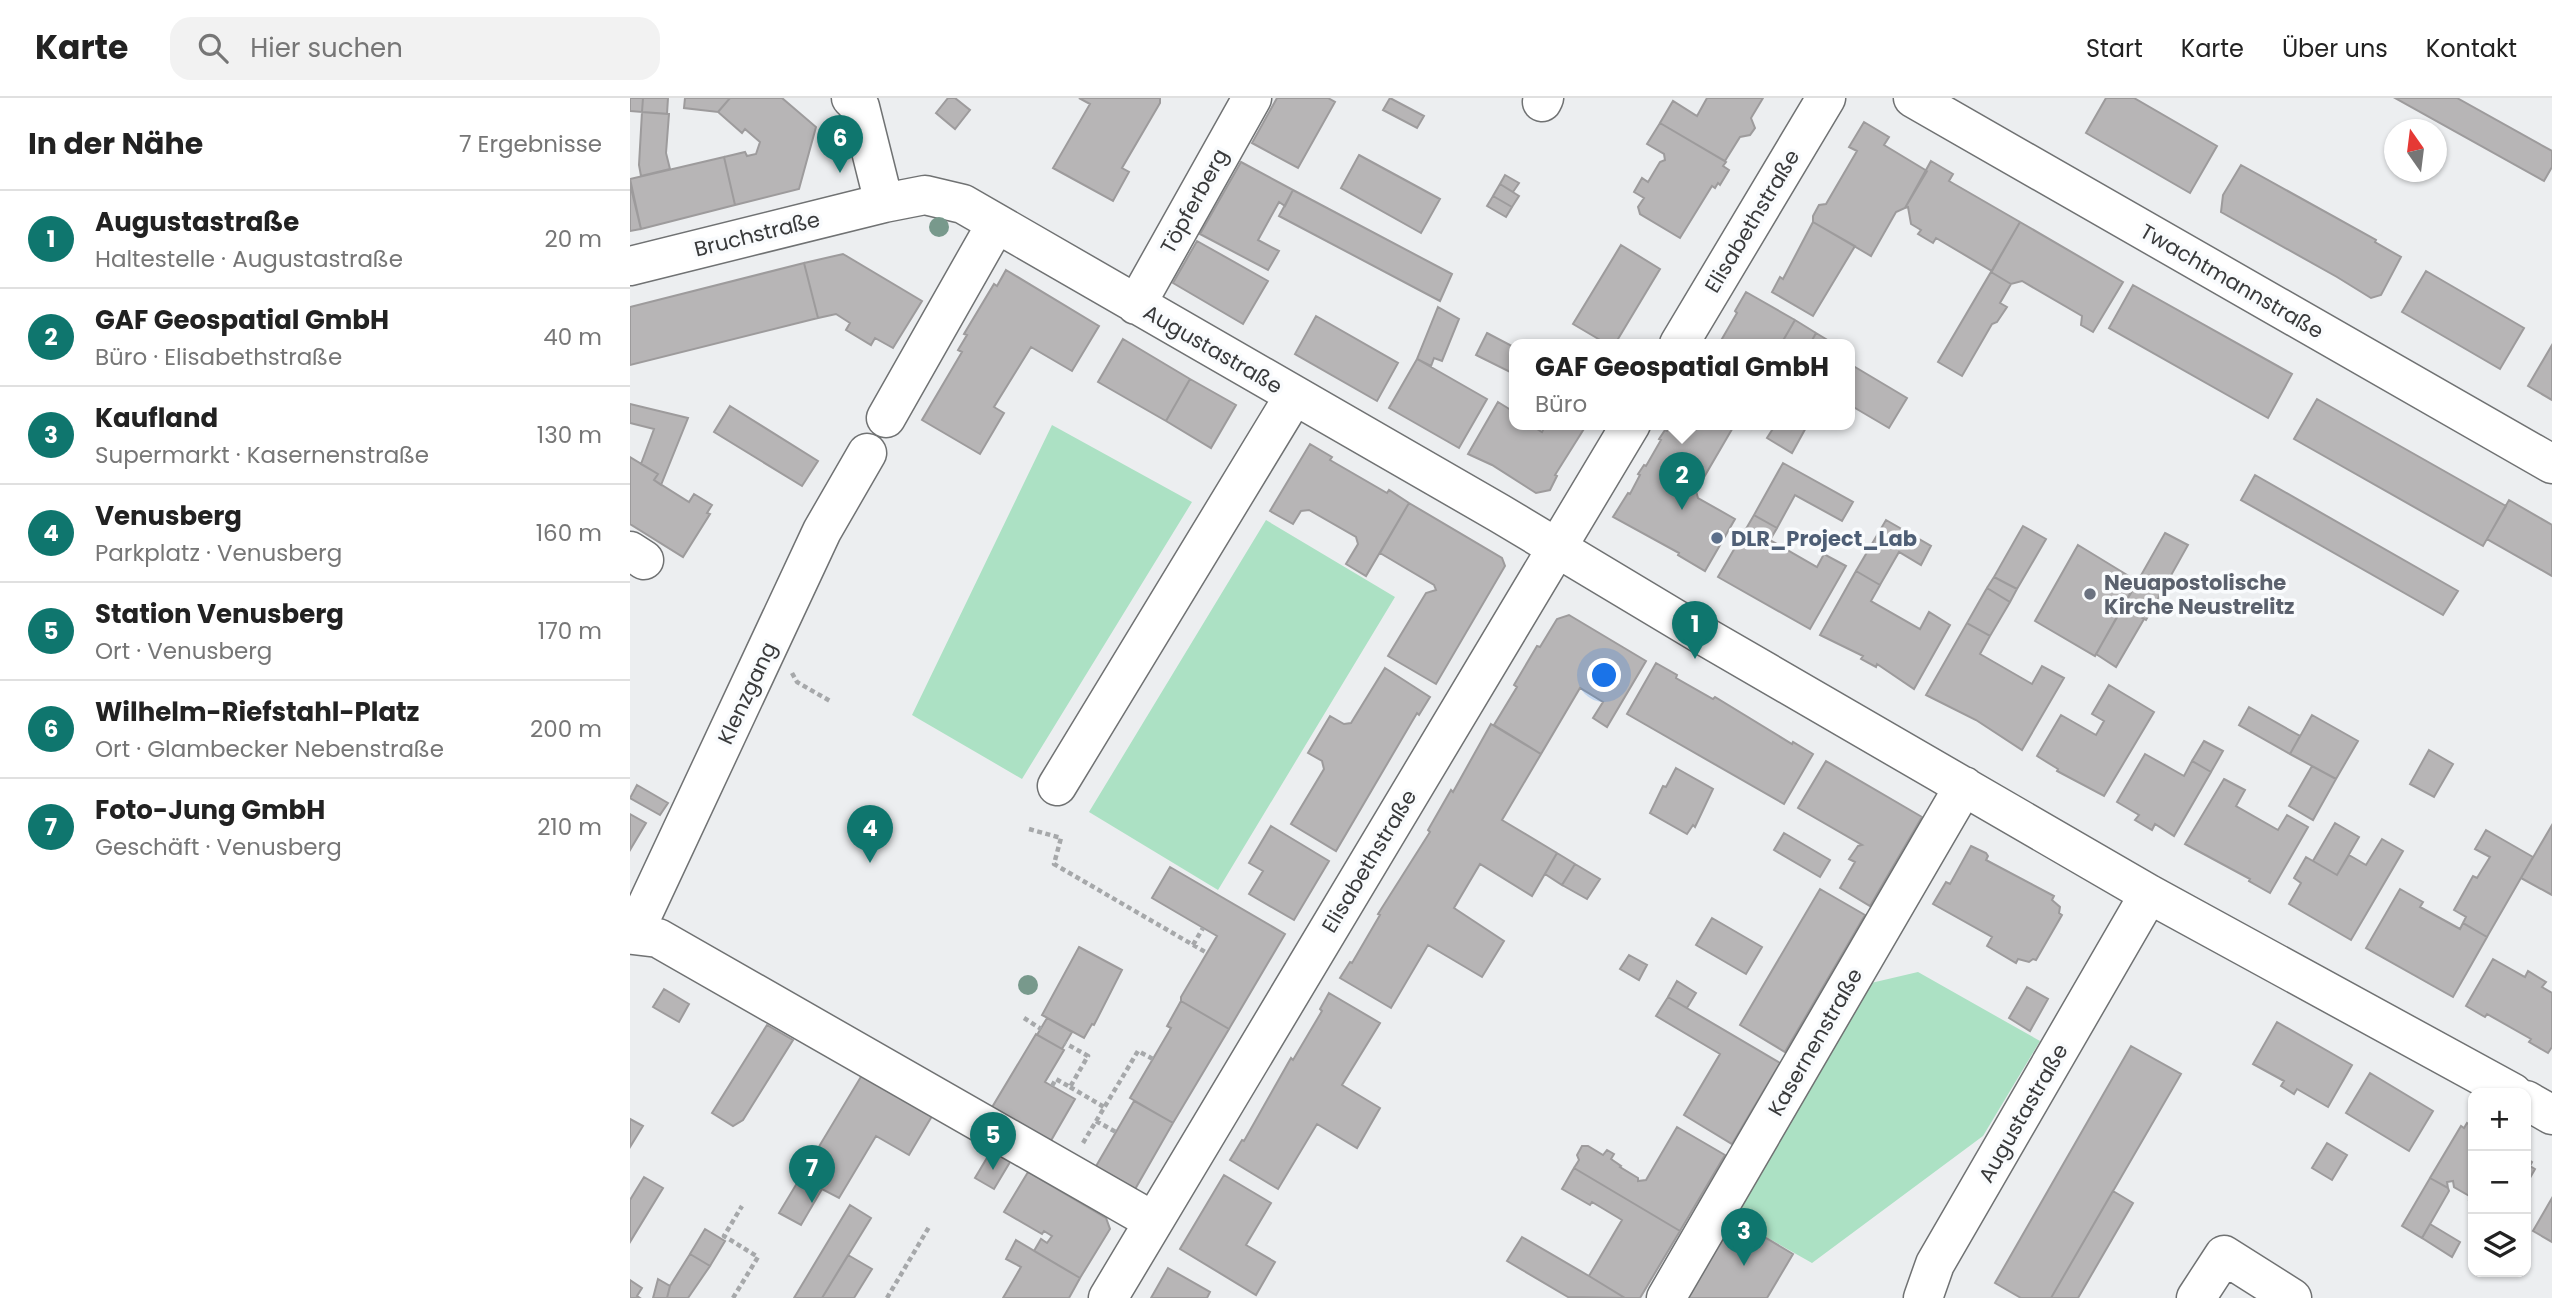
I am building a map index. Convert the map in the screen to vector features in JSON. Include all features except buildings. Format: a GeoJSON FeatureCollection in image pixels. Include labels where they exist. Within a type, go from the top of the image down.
{"type":"FeatureCollection","features":[{"type":"Feature","properties":{"kind":"street"},"geometry":{"type":"LineString","coordinates":[[851,98],[860,107],[884,202]]}},
{"type":"Feature","properties":{"kind":"street","name":"Töpferberg"},"geometry":{"type":"LineString","coordinates":[[1136,305],[1252,98]]}},
{"type":"Feature","properties":{"kind":"street","name":"Elisabethstraße"},"geometry":{"type":"LineString","coordinates":[[1682,339],[1826,98]]}},
{"type":"Feature","properties":{"kind":"street","name":"Twachtmannstraße"},"geometry":{"type":"LineString","coordinates":[[1913,98],[2552,464]]}},
{"type":"Feature","properties":{"kind":"street","name":"Augustastraße"},"geometry":{"type":"LineString","coordinates":[[884,202],[925,195],[963,204],[2149,894],[2504,1088]]}},
{"type":"Feature","properties":{"kind":"street","name":"Bruchstraße"},"geometry":{"type":"LineString","coordinates":[[630,266],[884,202]]}},
{"type":"Feature","properties":{"kind":"street"},"geometry":{"type":"LineString","coordinates":[[887,418],[996,224]]}},
{"type":"Feature","properties":{"kind":"street"},"geometry":{"type":"LineString","coordinates":[[1057,786],[1294,396]]}},
{"type":"Feature","properties":{"kind":"street","name":"Elisabethstraße"},"geometry":{"type":"LineString","coordinates":[[1108,1298],[1627,430]]}},
{"type":"Feature","properties":{"kind":"street","name":"Klenzgang"},"geometry":{"type":"LineString","coordinates":[[867,453],[822,531],[633,935],[658,938],[1153,1221]]}},
{"type":"Feature","properties":{"kind":"street","name":"Kasernenstraße"},"geometry":{"type":"LineString","coordinates":[[1666,1298],[1964,786]]}},
{"type":"Feature","properties":{"kind":"street","name":"Augustastraße"},"geometry":{"type":"LineString","coordinates":[[1923,1298],[1935,1264],[2149,894]]}},
{"type":"Feature","properties":{"kind":"street"},"geometry":{"type":"LineString","coordinates":[[2531,1103],[2552,1115]]}},
{"type":"Feature","properties":{"kind":"street"},"geometry":{"type":"LineString","coordinates":[[2196,1298],[2224,1255],[2292,1298]]}},
{"type":"Feature","properties":{"kind":"path"},"geometry":{"type":"LineString","coordinates":[[766,652],[785,659],[797,682],[830,701]]}},
{"type":"Feature","properties":{"kind":"path"},"geometry":{"type":"LineString","coordinates":[[1028,829],[1061,838],[1054,863],[1207,953]]}},
{"type":"Feature","properties":{"kind":"path"},"geometry":{"type":"LineString","coordinates":[[1193,945],[1203,928]]}},
{"type":"Feature","properties":{"kind":"path"},"geometry":{"type":"LineString","coordinates":[[1024,1018],[1041,1029]]}},
{"type":"Feature","properties":{"kind":"path"},"geometry":{"type":"LineString","coordinates":[[1065,1043],[1088,1056],[1070,1087]]}},
{"type":"Feature","properties":{"kind":"path"},"geometry":{"type":"LineString","coordinates":[[1092,1128],[1138,1051],[1153,1059]]}},
{"type":"Feature","properties":{"kind":"path"},"geometry":{"type":"LineString","coordinates":[[1052,1086],[1056,1079],[1104,1107]]}},
{"type":"Feature","properties":{"kind":"path"},"geometry":{"type":"LineString","coordinates":[[1096,1121],[1116,1132]]}},
{"type":"Feature","properties":{"kind":"path"},"geometry":{"type":"LineString","coordinates":[[733,1298],[758,1257],[724,1236],[742,1206]]}},
{"type":"Feature","properties":{"kind":"path"},"geometry":{"type":"LineString","coordinates":[[887,1298],[929,1227]]}},
{"type":"Feature","properties":{"kind":"green space"},"geometry":{"type":"Polygon","coordinates":[[[1052,425],[1192,502],[1022,779],[912,715],[1052,425]]]}},
{"type":"Feature","properties":{"kind":"green space"},"geometry":{"type":"Polygon","coordinates":[[[1266,520],[1395,597],[1218,890],[1089,812],[1266,520]]]}},
{"type":"Feature","properties":{"kind":"green space"},"geometry":{"type":"Polygon","coordinates":[[[1918,972],[2040,1041],[1983,1136],[1812,1263],[1731,1217],[1871,983],[1918,972]]]}},
{"type":"Feature","properties":{"kind":"place","name":"Wilhelm-Riefstahl-Platz"},"geometry":{"type":"Point","coordinates":[840,173]}},
{"type":"Feature","properties":{"kind":"place","name":"GAF Geospatial GmbH"},"geometry":{"type":"Point","coordinates":[1682,510]}},
{"type":"Feature","properties":{"kind":"place","name":"DLR_Project_Lab"},"geometry":{"type":"Point","coordinates":[1717,538]}},
{"type":"Feature","properties":{"kind":"place","name":"Neuapostolische Kirche Neustrelitz"},"geometry":{"type":"Point","coordinates":[2090,594]}},
{"type":"Feature","properties":{"kind":"place","name":"Augustastraße"},"geometry":{"type":"Point","coordinates":[1695,659]}},
{"type":"Feature","properties":{"kind":"place","name":"Venusberg"},"geometry":{"type":"Point","coordinates":[870,863]}},
{"type":"Feature","properties":{"kind":"place","name":"Station Venusberg"},"geometry":{"type":"Point","coordinates":[993,1170]}},
{"type":"Feature","properties":{"kind":"place","name":"Foto-Jung GmbH"},"geometry":{"type":"Point","coordinates":[812,1203]}},
{"type":"Feature","properties":{"kind":"place","name":"Kaufland"},"geometry":{"type":"Point","coordinates":[1744,1266]}}]}
